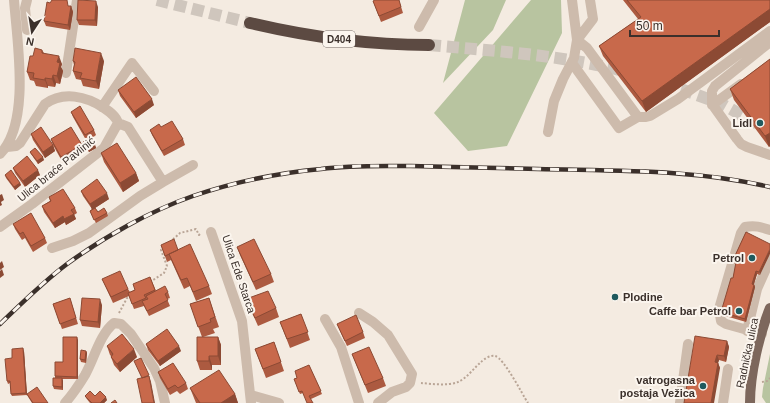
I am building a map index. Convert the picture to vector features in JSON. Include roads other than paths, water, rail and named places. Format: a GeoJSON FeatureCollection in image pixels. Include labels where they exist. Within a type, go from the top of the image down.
{"type":"FeatureCollection","features":[{"type":"Feature","properties":{"kind":"highway","name":"D404"},"geometry":{"type":"LineString","coordinates":[[250,23],[306,35],[342,40],[429,45]]}},
{"type":"Feature","properties":{"kind":"main road","name":"Radnička ulica"},"geometry":{"type":"LineString","coordinates":[[750,403],[754,368],[770,308]]}},
{"type":"Feature","properties":{"kind":"street"},"geometry":{"type":"LineString","coordinates":[[27,0],[25,8],[27,30]]}},
{"type":"Feature","properties":{"kind":"street"},"geometry":{"type":"LineString","coordinates":[[66,73],[77,0]]}},
{"type":"Feature","properties":{"kind":"street"},"geometry":{"type":"LineString","coordinates":[[419,27],[434,0]]}},
{"type":"Feature","properties":{"kind":"street"},"geometry":{"type":"LineString","coordinates":[[548,132],[554,101],[574,58],[577,40],[572,0]]}},
{"type":"Feature","properties":{"kind":"street"},"geometry":{"type":"LineString","coordinates":[[577,40],[593,19],[590,0]]}},
{"type":"Feature","properties":{"kind":"street"},"geometry":{"type":"LineString","coordinates":[[3,150],[13,135],[19,110],[20,81],[16,1]]}},
{"type":"Feature","properties":{"kind":"street"},"geometry":{"type":"LineString","coordinates":[[572,63],[619,128],[638,117],[650,116],[678,99],[770,31]]}},
{"type":"Feature","properties":{"kind":"street"},"geometry":{"type":"LineString","coordinates":[[577,40],[587,48],[638,117]]}},
{"type":"Feature","properties":{"kind":"street"},"geometry":{"type":"LineString","coordinates":[[770,42],[712,90],[712,105],[741,144],[770,155]]}},
{"type":"Feature","properties":{"kind":"street"},"geometry":{"type":"LineString","coordinates":[[102,107],[132,63],[154,91]]}},
{"type":"Feature","properties":{"kind":"street"},"geometry":{"type":"LineString","coordinates":[[712,105],[751,77]]}},
{"type":"Feature","properties":{"kind":"street"},"geometry":{"type":"LineString","coordinates":[[3,150],[16,146],[20,143],[45,104],[51,100],[63,96],[78,97],[96,103],[117,119],[118,124],[128,127],[163,182]]}},
{"type":"Feature","properties":{"kind":"street","name":"Ulica braće Pavlinić"},"geometry":{"type":"LineString","coordinates":[[0,228],[104,148],[118,124]]}},
{"type":"Feature","properties":{"kind":"street"},"geometry":{"type":"LineString","coordinates":[[52,248],[73,241],[89,233],[140,196],[193,165]]}},
{"type":"Feature","properties":{"kind":"street"},"geometry":{"type":"LineString","coordinates":[[762,334],[732,327],[721,322],[719,309],[741,233],[745,227],[753,226],[761,226],[770,230]]}},
{"type":"Feature","properties":{"kind":"street","name":"Ulica Ede Starca"},"geometry":{"type":"LineString","coordinates":[[212,232],[242,321],[251,399],[278,403]]}},
{"type":"Feature","properties":{"kind":"street"},"geometry":{"type":"LineString","coordinates":[[747,331],[757,289],[770,260]]}},
{"type":"Feature","properties":{"kind":"street"},"geometry":{"type":"LineString","coordinates":[[359,313],[373,322],[388,335],[412,374],[410,383],[406,387],[392,392],[378,403]]}},
{"type":"Feature","properties":{"kind":"street"},"geometry":{"type":"LineString","coordinates":[[325,319],[341,347],[359,403]]}},
{"type":"Feature","properties":{"kind":"street"},"geometry":{"type":"LineString","coordinates":[[65,403],[76,390],[105,334],[114,323],[120,324],[131,334],[154,368],[160,381],[165,403]]}},
{"type":"Feature","properties":{"kind":"street"},"geometry":{"type":"LineString","coordinates":[[680,403],[688,344]]}},
{"type":"Feature","properties":{"kind":"street"},"geometry":{"type":"LineString","coordinates":[[723,403],[728,369]]}},
{"type":"Feature","properties":{"kind":"tunnel"},"geometry":{"type":"LineString","coordinates":[[157,0],[250,23]]}},
{"type":"Feature","properties":{"kind":"tunnel"},"geometry":{"type":"LineString","coordinates":[[429,45],[578,61],[627,72]]}},
{"type":"Feature","properties":{"kind":"tunnel"},"geometry":{"type":"LineString","coordinates":[[664,83],[722,104],[770,131]]}},
{"type":"Feature","properties":{"kind":"railway"},"geometry":{"type":"LineString","coordinates":[[0,324],[41,285],[67,264],[96,244],[144,217],[177,202],[224,186],[272,176],[332,168],[366,166],[596,170],[683,174],[741,181],[770,187]]}},
{"type":"Feature","properties":{"kind":"place","name":"Lidl"},"geometry":{"type":"Point","coordinates":[760,123]}},
{"type":"Feature","properties":{"kind":"place","name":"Petrol"},"geometry":{"type":"Point","coordinates":[752,258]}},
{"type":"Feature","properties":{"kind":"place","name":"Plodine"},"geometry":{"type":"Point","coordinates":[615,297]}},
{"type":"Feature","properties":{"kind":"place","name":"Caffe bar Petrol"},"geometry":{"type":"Point","coordinates":[739,311]}},
{"type":"Feature","properties":{"kind":"place","name":"vatrogasna postaja Vežica"},"geometry":{"type":"Point","coordinates":[703,386]}}]}
